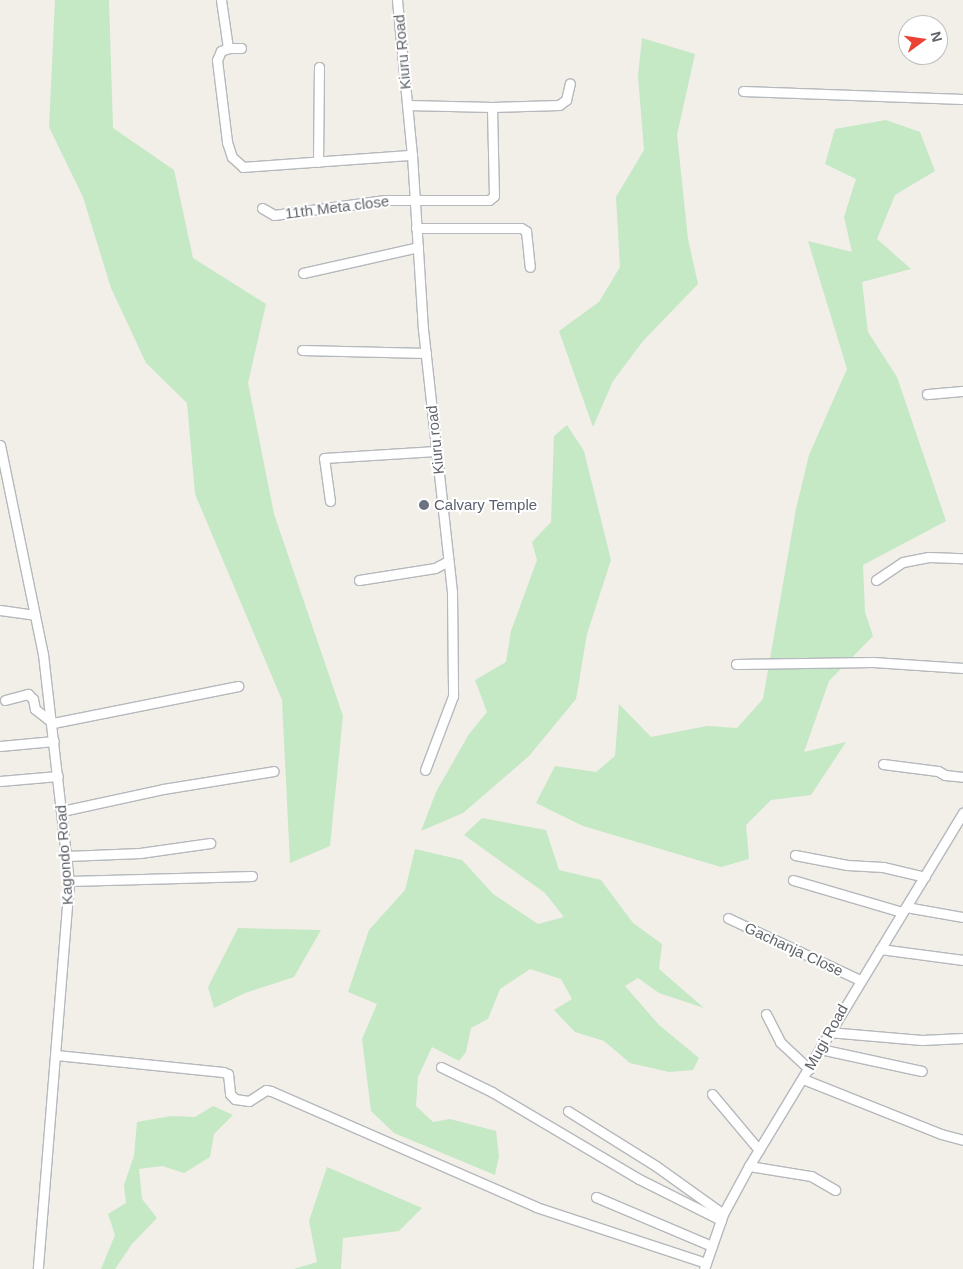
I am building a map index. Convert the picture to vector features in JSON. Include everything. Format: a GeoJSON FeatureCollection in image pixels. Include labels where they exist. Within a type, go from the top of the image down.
{"type":"FeatureCollection","features":[{"type":"Feature","properties":{"kind":"street"},"geometry":{"type":"LineString","coordinates":[[221,0],[228,48]]}},
{"type":"Feature","properties":{"kind":"street","name":"Kiuru Road"},"geometry":{"type":"LineString","coordinates":[[397,0],[407,105]]}},
{"type":"Feature","properties":{"kind":"street"},"geometry":{"type":"LineString","coordinates":[[241,48],[228,48],[221,51],[217,60],[227,142],[237,163],[253,169],[412,155]]}},
{"type":"Feature","properties":{"kind":"street"},"geometry":{"type":"LineString","coordinates":[[318,162],[319,67]]}},
{"type":"Feature","properties":{"kind":"street"},"geometry":{"type":"LineString","coordinates":[[407,105],[492,107],[559,105],[566,100],[570,83]]}},
{"type":"Feature","properties":{"kind":"street"},"geometry":{"type":"LineString","coordinates":[[743,91],[963,99]]}},
{"type":"Feature","properties":{"kind":"street","name":"Kiuru road"},"geometry":{"type":"LineString","coordinates":[[407,105],[426,353],[448,561],[454,696],[425,770]]}},
{"type":"Feature","properties":{"kind":"street","name":"11th Meta close"},"geometry":{"type":"LineString","coordinates":[[262,208],[274,215],[311,208],[415,199],[489,200],[494,196],[492,107]]}},
{"type":"Feature","properties":{"kind":"street"},"geometry":{"type":"LineString","coordinates":[[416,228],[521,228],[526,231],[530,267]]}},
{"type":"Feature","properties":{"kind":"street"},"geometry":{"type":"LineString","coordinates":[[303,273],[418,247]]}},
{"type":"Feature","properties":{"kind":"street"},"geometry":{"type":"LineString","coordinates":[[302,350],[426,353]]}},
{"type":"Feature","properties":{"kind":"street"},"geometry":{"type":"LineString","coordinates":[[927,394],[963,391]]}},
{"type":"Feature","properties":{"kind":"street","name":"Kagondo Road"},"geometry":{"type":"LineString","coordinates":[[0,446],[35,615],[53,723],[69,882],[38,1269]]}},
{"type":"Feature","properties":{"kind":"street"},"geometry":{"type":"LineString","coordinates":[[330,501],[324,458],[436,451]]}},
{"type":"Feature","properties":{"kind":"street"},"geometry":{"type":"LineString","coordinates":[[876,580],[903,562],[929,557],[963,558]]}},
{"type":"Feature","properties":{"kind":"street"},"geometry":{"type":"LineString","coordinates":[[359,580],[435,568],[448,561]]}},
{"type":"Feature","properties":{"kind":"street"},"geometry":{"type":"LineString","coordinates":[[0,610],[35,615]]}},
{"type":"Feature","properties":{"kind":"street"},"geometry":{"type":"LineString","coordinates":[[736,664],[874,662],[963,668]]}},
{"type":"Feature","properties":{"kind":"street"},"geometry":{"type":"LineString","coordinates":[[5,700],[28,694],[33,700],[35,710],[53,723],[238,686]]}},
{"type":"Feature","properties":{"kind":"street"},"geometry":{"type":"LineString","coordinates":[[0,746],[54,741]]}},
{"type":"Feature","properties":{"kind":"street"},"geometry":{"type":"LineString","coordinates":[[882,764],[938,771],[945,776],[963,778]]}},
{"type":"Feature","properties":{"kind":"street"},"geometry":{"type":"LineString","coordinates":[[62,811],[163,789],[274,772]]}},
{"type":"Feature","properties":{"kind":"street"},"geometry":{"type":"LineString","coordinates":[[0,780],[58,776]]}},
{"type":"Feature","properties":{"kind":"street","name":"Mugi Road"},"geometry":{"type":"LineString","coordinates":[[705,1266],[722,1217],[759,1150],[809,1069],[828,1032],[963,813]]}},
{"type":"Feature","properties":{"kind":"street"},"geometry":{"type":"LineString","coordinates":[[67,856],[140,853],[210,844]]}},
{"type":"Feature","properties":{"kind":"street"},"geometry":{"type":"LineString","coordinates":[[795,855],[847,865],[882,867],[925,877]]}},
{"type":"Feature","properties":{"kind":"street"},"geometry":{"type":"LineString","coordinates":[[69,882],[252,876]]}},
{"type":"Feature","properties":{"kind":"street"},"geometry":{"type":"LineString","coordinates":[[793,880],[904,909],[963,917]]}},
{"type":"Feature","properties":{"kind":"street","name":"Gachanja Close"},"geometry":{"type":"LineString","coordinates":[[728,918],[860,980]]}},
{"type":"Feature","properties":{"kind":"street"},"geometry":{"type":"LineString","coordinates":[[880,949],[963,960]]}},
{"type":"Feature","properties":{"kind":"street"},"geometry":{"type":"LineString","coordinates":[[766,1014],[780,1042],[809,1069]]}},
{"type":"Feature","properties":{"kind":"street"},"geometry":{"type":"LineString","coordinates":[[828,1032],[922,1040],[963,1038]]}},
{"type":"Feature","properties":{"kind":"street"},"geometry":{"type":"LineString","coordinates":[[820,1048],[922,1072]]}},
{"type":"Feature","properties":{"kind":"street"},"geometry":{"type":"LineString","coordinates":[[56,1055],[223,1072],[228,1074],[230,1094],[235,1099],[249,1102],[266,1090],[271,1091],[536,1207],[705,1266]]}},
{"type":"Feature","properties":{"kind":"street"},"geometry":{"type":"LineString","coordinates":[[441,1067],[492,1092],[639,1179],[722,1217]]}},
{"type":"Feature","properties":{"kind":"street"},"geometry":{"type":"LineString","coordinates":[[803,1079],[941,1134],[963,1140]]}},
{"type":"Feature","properties":{"kind":"street"},"geometry":{"type":"LineString","coordinates":[[712,1094],[759,1150]]}},
{"type":"Feature","properties":{"kind":"street"},"geometry":{"type":"LineString","coordinates":[[568,1111],[656,1166],[722,1217]]}},
{"type":"Feature","properties":{"kind":"street"},"geometry":{"type":"LineString","coordinates":[[750,1166],[811,1176],[835,1190]]}},
{"type":"Feature","properties":{"kind":"street"},"geometry":{"type":"LineString","coordinates":[[596,1197],[712,1246]]}},
{"type":"Feature","properties":{"kind":"green space"},"geometry":{"type":"Polygon","coordinates":[[[55,0],[109,0],[113,128],[174,170],[193,258],[266,304],[248,383],[274,514],[343,716],[330,846],[290,863],[282,700],[195,494],[187,403],[146,363],[111,288],[83,197],[49,127],[55,0]]]}},
{"type":"Feature","properties":{"kind":"green space"},"geometry":{"type":"Polygon","coordinates":[[[642,38],[695,54],[677,135],[688,239],[698,284],[643,341],[613,381],[593,427],[559,331],[599,302],[620,267],[616,197],[644,150],[638,76],[642,38]]]}},
{"type":"Feature","properties":{"kind":"green space"},"geometry":{"type":"Polygon","coordinates":[[[886,120],[920,132],[935,171],[895,195],[877,239],[911,269],[862,282],[868,332],[897,377],[946,521],[863,565],[865,612],[873,636],[829,681],[804,752],[846,742],[811,795],[771,800],[746,825],[749,859],[721,867],[583,826],[536,803],[555,766],[596,772],[615,756],[619,704],[651,737],[707,726],[737,728],[763,699],[796,509],[809,455],[847,369],[808,241],[852,252],[844,217],[856,179],[825,164],[835,129],[886,120]]]}},
{"type":"Feature","properties":{"kind":"green space"},"geometry":{"type":"Polygon","coordinates":[[[567,425],[584,451],[611,560],[587,634],[576,699],[529,756],[463,813],[421,831],[436,792],[469,734],[487,712],[475,680],[506,662],[511,631],[537,560],[532,542],[551,522],[554,436],[567,425]]]}},
{"type":"Feature","properties":{"kind":"green space"},"geometry":{"type":"Polygon","coordinates":[[[482,818],[546,830],[559,870],[601,880],[633,923],[662,944],[659,969],[704,1008],[659,993],[638,978],[625,986],[659,1025],[699,1058],[693,1070],[669,1072],[630,1063],[604,1041],[575,1032],[554,1010],[572,999],[561,979],[530,969],[500,989],[488,1019],[471,1028],[466,1052],[459,1061],[432,1047],[418,1077],[416,1106],[433,1122],[450,1119],[496,1131],[499,1156],[495,1175],[394,1133],[371,1111],[362,1039],[377,1004],[348,992],[369,930],[405,890],[415,849],[462,860],[493,894],[538,924],[564,917],[545,893],[464,835],[482,818]]]}},
{"type":"Feature","properties":{"kind":"green space"},"geometry":{"type":"Polygon","coordinates":[[[238,928],[321,930],[294,977],[245,993],[214,1008],[208,987],[238,928]]]}},
{"type":"Feature","properties":{"kind":"green space"},"geometry":{"type":"Polygon","coordinates":[[[213,1106],[233,1115],[214,1134],[210,1157],[184,1173],[162,1166],[139,1169],[142,1199],[157,1218],[132,1244],[115,1269],[101,1269],[115,1235],[108,1214],[126,1203],[124,1185],[134,1156],[137,1122],[171,1116],[195,1117],[213,1106]]]}},
{"type":"Feature","properties":{"kind":"green space"},"geometry":{"type":"Polygon","coordinates":[[[327,1167],[422,1208],[399,1231],[343,1238],[341,1269],[294,1269],[317,1262],[309,1221],[327,1167]]]}},
{"type":"Feature","properties":{"kind":"place","name":"Calvary Temple"},"geometry":{"type":"Point","coordinates":[424,505]}}]}
